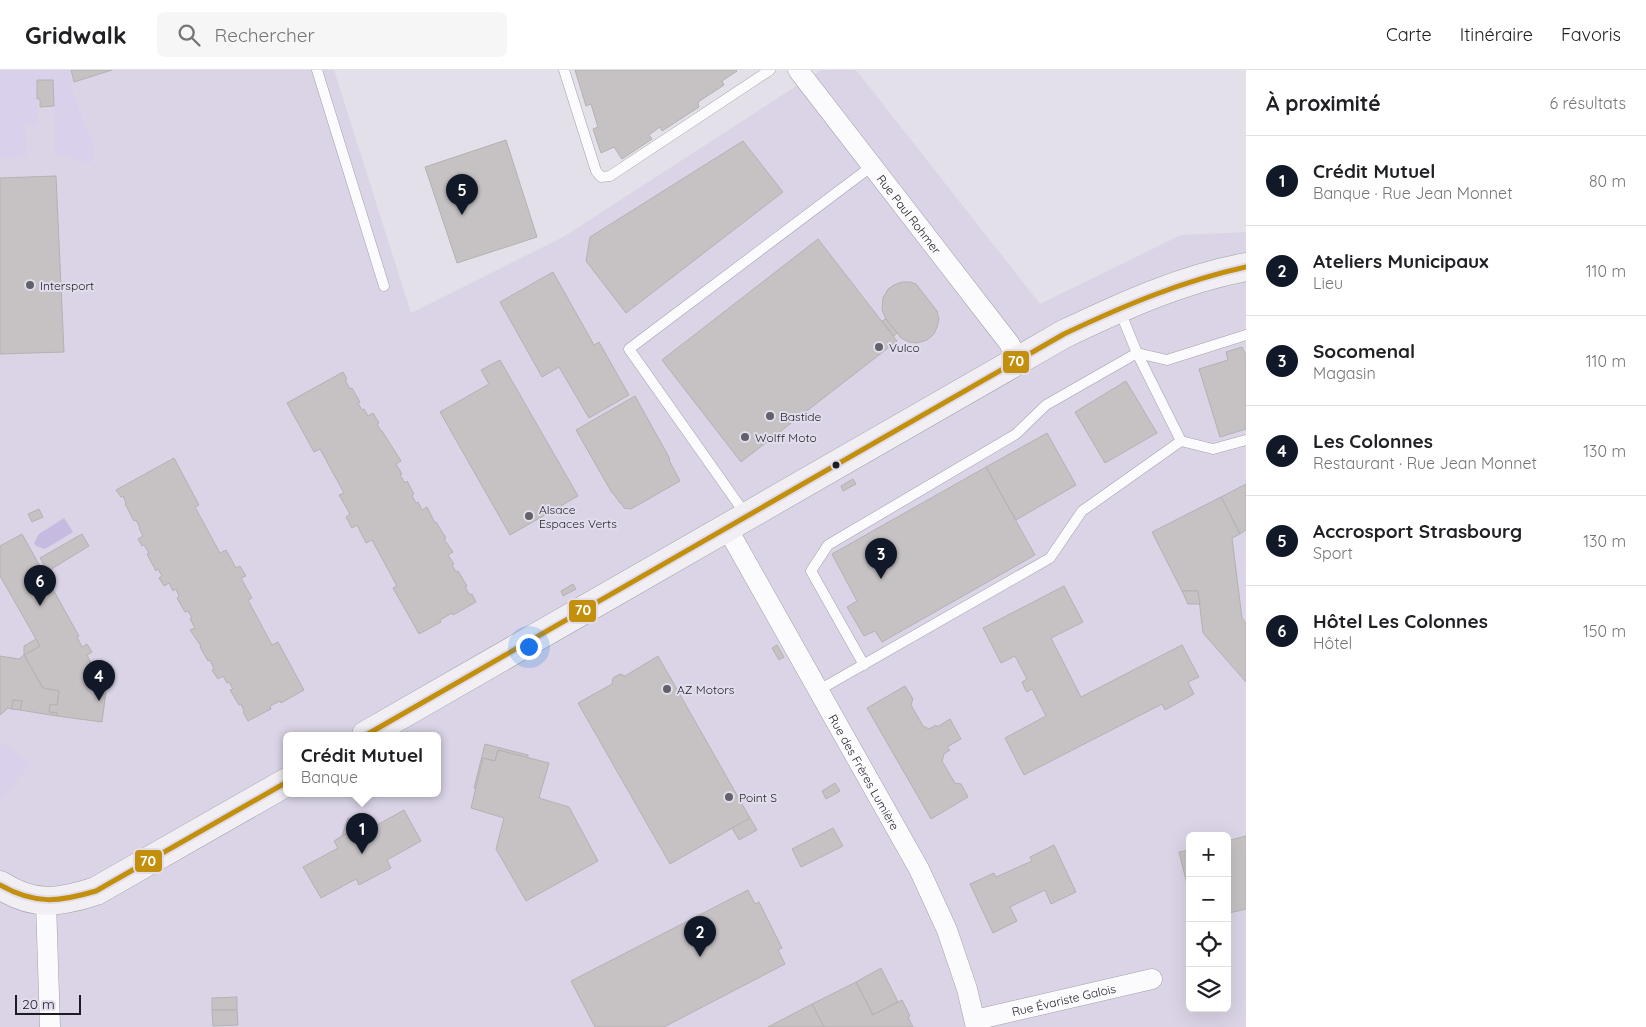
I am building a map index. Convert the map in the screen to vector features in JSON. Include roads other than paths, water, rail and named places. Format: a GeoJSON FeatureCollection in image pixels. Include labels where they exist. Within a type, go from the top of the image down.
{"type":"FeatureCollection","features":[{"type":"Feature","properties":{"kind":"street","name":"Rue Paul Rohmer"},"geometry":{"type":"LineString","coordinates":[[798,70],[1009,343],[1018,361]]}},
{"type":"Feature","properties":{"kind":"street"},"geometry":{"type":"LineString","coordinates":[[371,732],[1064,334],[1152,294],[1209,274],[1246,267]]}},
{"type":"Feature","properties":{"kind":"street","name":"Rue des Frères Lumière"},"geometry":{"type":"LineString","coordinates":[[737,522],[819,690],[919,869],[947,930],[967,989],[975,1024]]}},
{"type":"Feature","properties":{"kind":"street"},"geometry":{"type":"LineString","coordinates":[[0,885],[15,894],[46,902],[70,899],[96,891],[283,784]]}},
{"type":"Feature","properties":{"kind":"street"},"geometry":{"type":"LineString","coordinates":[[46,902],[50,1027]]}},
{"type":"Feature","properties":{"kind":"street","name":"Rue Évariste Galois"},"geometry":{"type":"LineString","coordinates":[[975,1024],[1152,979]]}},
{"type":"Feature","properties":{"kind":"lane"},"geometry":{"type":"LineString","coordinates":[[317,70],[384,286]]}},
{"type":"Feature","properties":{"kind":"lane"},"geometry":{"type":"LineString","coordinates":[[564,70],[596,171],[602,177],[610,176],[770,70]]}},
{"type":"Feature","properties":{"kind":"lane"},"geometry":{"type":"LineString","coordinates":[[737,522],[629,349],[872,166]]}},
{"type":"Feature","properties":{"kind":"lane"},"geometry":{"type":"LineString","coordinates":[[1119,308],[1137,353],[1181,441]]}},
{"type":"Feature","properties":{"kind":"lane"},"geometry":{"type":"LineString","coordinates":[[864,665],[811,572],[828,545],[1016,434],[1046,406],[1137,353],[1167,360],[1246,334]]}},
{"type":"Feature","properties":{"kind":"lane"},"geometry":{"type":"LineString","coordinates":[[819,690],[1050,558],[1082,510],[1181,441],[1213,449],[1246,440]]}},
{"type":"Feature","properties":{"kind":"place","name":"Accrosport Strasbourg"},"geometry":{"type":"Point","coordinates":[462,215]}},
{"type":"Feature","properties":{"kind":"place","name":"Intersport"},"geometry":{"type":"Point","coordinates":[30,285]}},
{"type":"Feature","properties":{"kind":"place","name":"Vulco"},"geometry":{"type":"Point","coordinates":[879,347]}},
{"type":"Feature","properties":{"kind":"place","name":"Bastide"},"geometry":{"type":"Point","coordinates":[770,416]}},
{"type":"Feature","properties":{"kind":"place","name":"Wolff Moto"},"geometry":{"type":"Point","coordinates":[745,437]}},
{"type":"Feature","properties":{"kind":"place","name":"Alsace Espaces Verts"},"geometry":{"type":"Point","coordinates":[529,516]}},
{"type":"Feature","properties":{"kind":"place","name":"Socomenal"},"geometry":{"type":"Point","coordinates":[881,579]}},
{"type":"Feature","properties":{"kind":"place","name":"Hôtel Les Colonnes"},"geometry":{"type":"Point","coordinates":[40,606]}},
{"type":"Feature","properties":{"kind":"place","name":"AZ Motors"},"geometry":{"type":"Point","coordinates":[667,689]}},
{"type":"Feature","properties":{"kind":"place","name":"Les Colonnes"},"geometry":{"type":"Point","coordinates":[99,701]}},
{"type":"Feature","properties":{"kind":"place","name":"Point S"},"geometry":{"type":"Point","coordinates":[729,797]}},
{"type":"Feature","properties":{"kind":"place","name":"Crédit Mutuel"},"geometry":{"type":"Point","coordinates":[362,854]}},
{"type":"Feature","properties":{"kind":"place","name":"Ateliers Municipaux"},"geometry":{"type":"Point","coordinates":[700,957]}}]}
